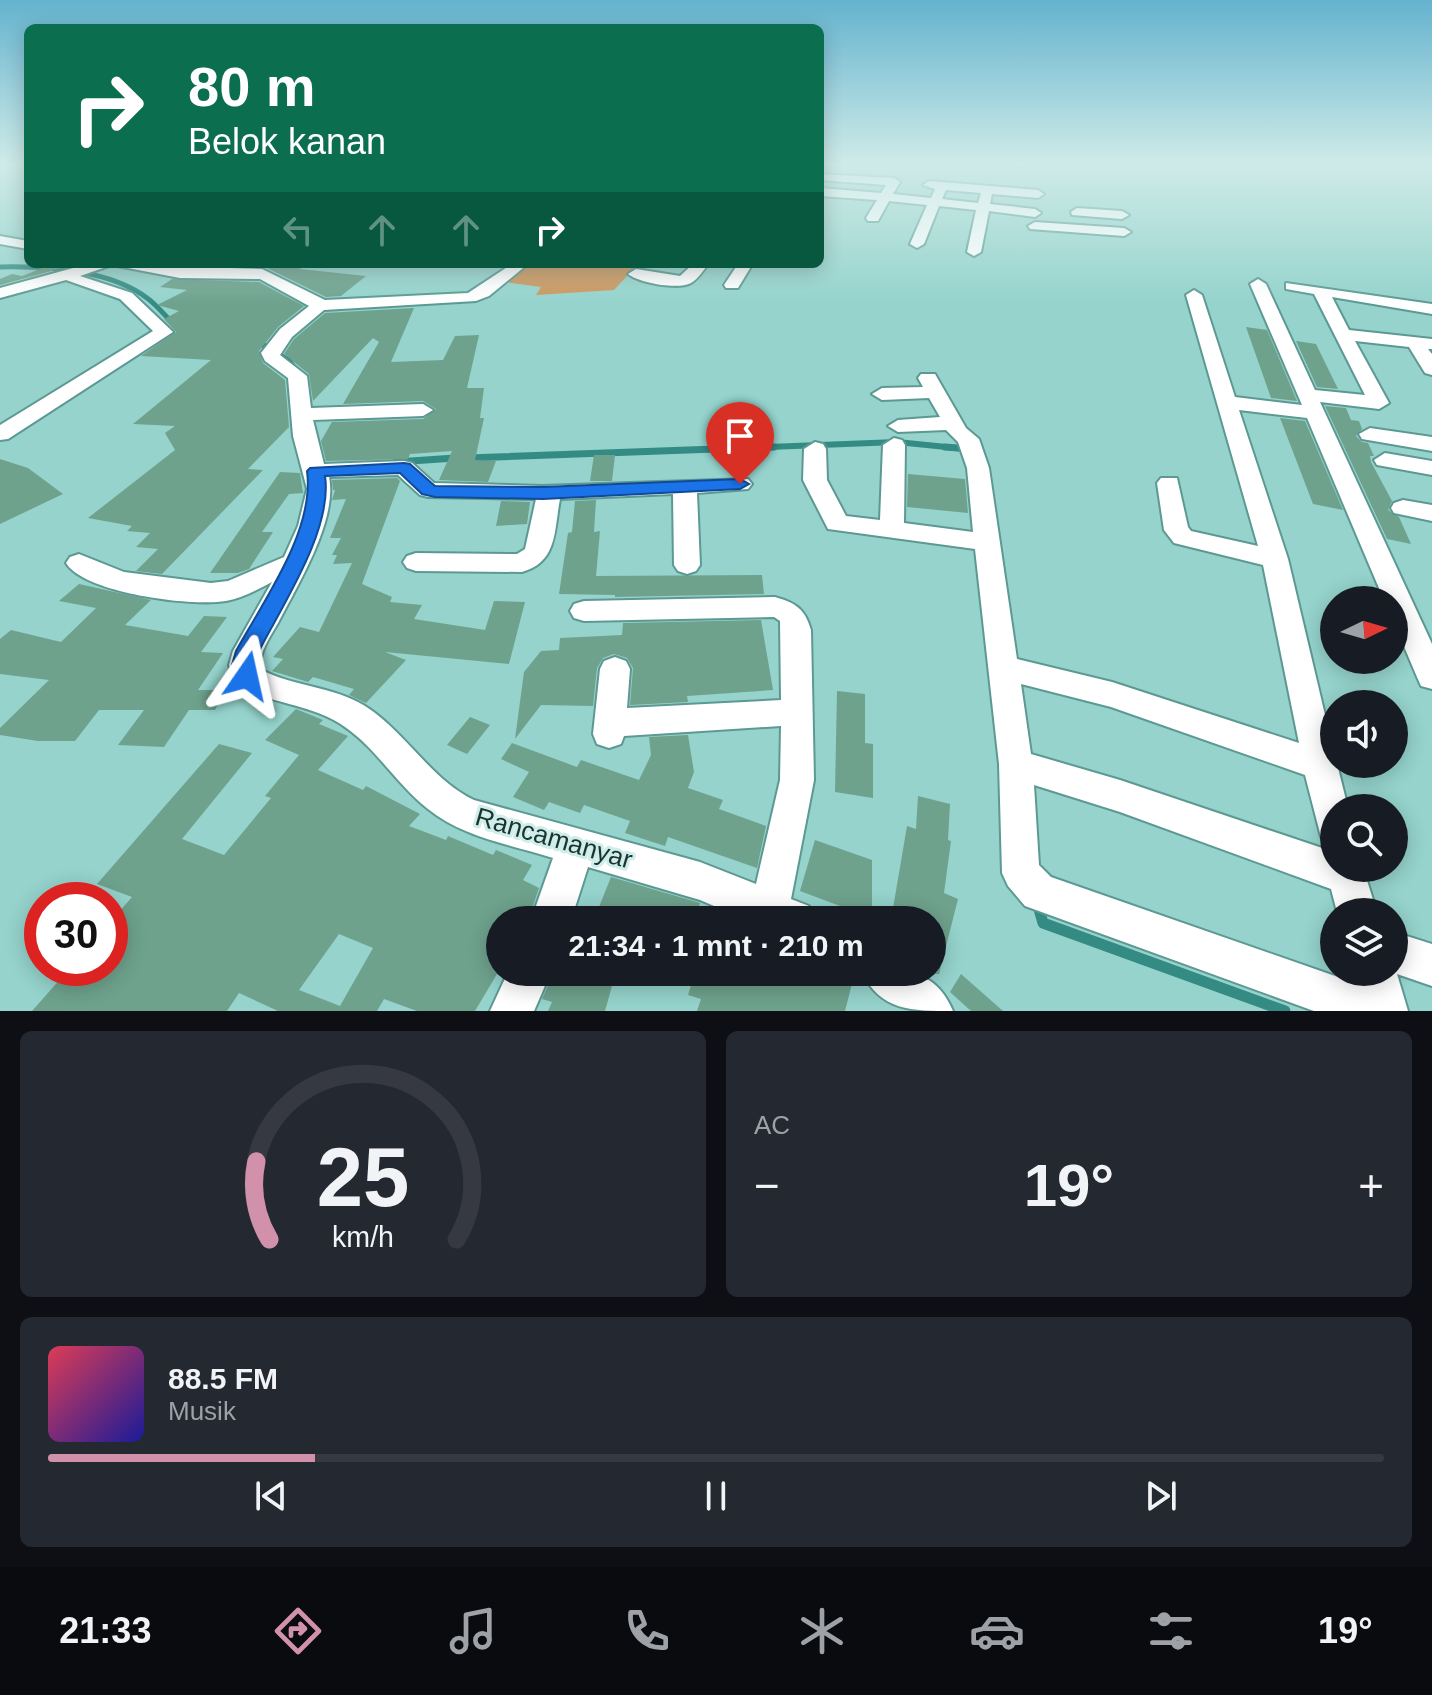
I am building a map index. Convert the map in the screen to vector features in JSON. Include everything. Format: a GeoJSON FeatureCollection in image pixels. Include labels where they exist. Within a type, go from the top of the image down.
{"type":"FeatureCollection","features":[{"type":"Feature","properties":{"kind":"street"},"geometry":{"type":"LineString","coordinates":[[873,218],[877,210]]}},
{"type":"Feature","properties":{"kind":"street"},"geometry":{"type":"LineString","coordinates":[[917,244],[931,210]]}},
{"type":"Feature","properties":{"kind":"street"},"geometry":{"type":"LineString","coordinates":[[974,252],[982,210]]}},
{"type":"Feature","properties":{"kind":"street"},"geometry":{"type":"LineString","coordinates":[[1004,210],[1036,215]]}},
{"type":"Feature","properties":{"kind":"street"},"geometry":{"type":"LineString","coordinates":[[1027,210],[1071,228],[1124,232]]}},
{"type":"Feature","properties":{"kind":"street"},"geometry":{"type":"LineString","coordinates":[[1071,228],[1062,211],[1122,215]]}},
{"type":"Feature","properties":{"kind":"street"},"geometry":{"type":"LineString","coordinates":[[0,240],[24,244]]}},
{"type":"Feature","properties":{"kind":"street"},"geometry":{"type":"LineString","coordinates":[[146,268],[180,273],[262,274],[273,277],[320,305],[470,298],[483,293],[516,268]]}},
{"type":"Feature","properties":{"kind":"street"},"geometry":{"type":"LineString","coordinates":[[636,274],[680,281],[687,279],[697,268]]}},
{"type":"Feature","properties":{"kind":"street"},"geometry":{"type":"LineString","coordinates":[[732,285],[740,268]]}},
{"type":"Feature","properties":{"kind":"street"},"geometry":{"type":"LineString","coordinates":[[0,293],[88,269],[126,296],[164,332],[0,434]]}},
{"type":"Feature","properties":{"kind":"street"},"geometry":{"type":"LineString","coordinates":[[1258,284],[1432,677]]}},
{"type":"Feature","properties":{"kind":"street"},"geometry":{"type":"LineString","coordinates":[[1292,286],[1324,299],[1432,321]]}},
{"type":"Feature","properties":{"kind":"street"},"geometry":{"type":"LineString","coordinates":[[1194,295],[1275,559],[1320,765]]}},
{"type":"Feature","properties":{"kind":"street"},"geometry":{"type":"LineString","coordinates":[[1226,402],[1379,403],[1324,299]]}},
{"type":"Feature","properties":{"kind":"street"},"geometry":{"type":"LineString","coordinates":[[1324,299],[1426,308],[1432,321]]}},
{"type":"Feature","properties":{"kind":"street","name":"Rancamanyar"},"geometry":{"type":"LineString","coordinates":[[320,305],[286,333],[270,353],[297,376],[304,414],[304,435],[316,471],[319,494],[293,565],[244,665],[247,676],[264,687],[335,705],[355,716],[452,806],[506,828],[700,881],[763,906]]}},
{"type":"Feature","properties":{"kind":"street"},"geometry":{"type":"LineString","coordinates":[[1342,334],[1423,343],[1432,369]]}},
{"type":"Feature","properties":{"kind":"street"},"geometry":{"type":"LineString","coordinates":[[882,394],[932,385],[958,432],[968,439],[978,468],[1016,764],[1021,873],[1039,892],[1374,1011]]}},
{"type":"Feature","properties":{"kind":"street"},"geometry":{"type":"LineString","coordinates":[[304,414],[423,410]]}},
{"type":"Feature","properties":{"kind":"street"},"geometry":{"type":"LineString","coordinates":[[892,530],[896,436],[953,423]]}},
{"type":"Feature","properties":{"kind":"street"},"geometry":{"type":"LineString","coordinates":[[1370,434],[1432,444]]}},
{"type":"Feature","properties":{"kind":"street"},"geometry":{"type":"LineString","coordinates":[[815,449],[815,480],[837,523],[987,542]]}},
{"type":"Feature","properties":{"kind":"street"},"geometry":{"type":"LineString","coordinates":[[1385,460],[1432,468]]}},
{"type":"Feature","properties":{"kind":"street"},"geometry":{"type":"LineString","coordinates":[[316,471],[404,468],[428,490],[435,491],[543,493],[740,484]]}},
{"type":"Feature","properties":{"kind":"street"},"geometry":{"type":"LineString","coordinates":[[1169,483],[1176,530],[1183,537],[1275,559]]}},
{"type":"Feature","properties":{"kind":"street"},"geometry":{"type":"LineString","coordinates":[[685,487],[687,565]]}},
{"type":"Feature","properties":{"kind":"street"},"geometry":{"type":"LineString","coordinates":[[416,562],[522,563],[530,559],[537,553],[549,495],[543,493]]}},
{"type":"Feature","properties":{"kind":"street"},"geometry":{"type":"LineString","coordinates":[[1403,508],[1432,513]]}},
{"type":"Feature","properties":{"kind":"street"},"geometry":{"type":"LineString","coordinates":[[79,563],[86,571],[123,581],[217,593],[238,589],[273,568],[293,565]]}},
{"type":"Feature","properties":{"kind":"street"},"geometry":{"type":"LineString","coordinates":[[584,611],[775,607],[788,610],[794,616],[797,630],[797,780],[787,819],[783,906]]}},
{"type":"Feature","properties":{"kind":"street"},"geometry":{"type":"LineString","coordinates":[[1003,668],[1112,695],[1320,765]]}},
{"type":"Feature","properties":{"kind":"street"},"geometry":{"type":"LineString","coordinates":[[615,669],[610,729],[797,712]]}},
{"type":"Feature","properties":{"kind":"street"},"geometry":{"type":"LineString","coordinates":[[1016,764],[1320,863]]}},
{"type":"Feature","properties":{"kind":"street"},"geometry":{"type":"LineString","coordinates":[[556,906],[576,846]]}},
{"type":"Feature","properties":{"kind":"street"},"geometry":{"type":"LineString","coordinates":[[1408,957],[1432,965]]}},
{"type":"Feature","properties":{"kind":"street"},"geometry":{"type":"LineString","coordinates":[[512,1011],[524,986]]}},
{"type":"Feature","properties":{"kind":"street"},"geometry":{"type":"LineString","coordinates":[[900,986],[931,1011]]}},
{"type":"Feature","properties":{"kind":"street"},"geometry":{"type":"LineString","coordinates":[[1380,986],[1386,1011]]}},
{"type":"Feature","properties":{"kind":"shaded area"},"geometry":{"type":"Polygon","coordinates":[[[523,268],[634,268],[614,290],[536,295],[541,287],[505,282],[523,268]]]}},
{"type":"Feature","properties":{"kind":"building"},"geometry":{"type":"Polygon","coordinates":[[[43,268],[62,268],[0,285],[0,279],[12,274],[22,276],[43,268]]]}},
{"type":"Feature","properties":{"kind":"building"},"geometry":{"type":"Polygon","coordinates":[[[267,268],[301,268],[366,276],[341,296],[326,297],[267,268]]]}},
{"type":"Feature","properties":{"kind":"building"},"geometry":{"type":"Polygon","coordinates":[[[172,279],[259,282],[304,306],[278,327],[259,351],[263,363],[285,380],[289,427],[248,469],[263,470],[162,574],[136,571],[158,549],[136,547],[150,533],[127,531],[132,526],[88,518],[175,450],[165,433],[175,426],[133,424],[211,360],[141,356],[176,332],[164,319],[179,311],[157,305],[187,290],[160,287],[172,279]]]}},
{"type":"Feature","properties":{"kind":"building"},"geometry":{"type":"Polygon","coordinates":[[[414,308],[391,362],[443,360],[455,336],[479,335],[467,388],[484,388],[480,418],[484,418],[475,460],[496,461],[488,482],[439,480],[452,451],[410,454],[408,459],[326,461],[321,441],[332,422],[423,419],[436,409],[423,401],[343,404],[379,342],[373,338],[313,401],[309,374],[284,354],[294,339],[325,313],[414,308]]]}},
{"type":"Feature","properties":{"kind":"building"},"geometry":{"type":"Polygon","coordinates":[[[1246,327],[1267,330],[1297,401],[1271,398],[1246,327]]]}},
{"type":"Feature","properties":{"kind":"building"},"geometry":{"type":"Polygon","coordinates":[[[1296,341],[1316,344],[1338,389],[1317,387],[1296,341]]]}},
{"type":"Feature","properties":{"kind":"building"},"geometry":{"type":"Polygon","coordinates":[[[1325,406],[1346,408],[1351,420],[1359,421],[1362,429],[1356,436],[1368,443],[1374,456],[1370,456],[1371,462],[1392,501],[1388,510],[1399,517],[1411,544],[1387,539],[1325,406]]]}},
{"type":"Feature","properties":{"kind":"building"},"geometry":{"type":"Polygon","coordinates":[[[1280,418],[1305,421],[1343,510],[1313,504],[1280,418]]]}},
{"type":"Feature","properties":{"kind":"building"},"geometry":{"type":"Polygon","coordinates":[[[594,455],[615,455],[612,481],[590,481],[594,455]]]}},
{"type":"Feature","properties":{"kind":"building"},"geometry":{"type":"Polygon","coordinates":[[[0,459],[28,468],[63,494],[0,524],[0,459]]]}},
{"type":"Feature","properties":{"kind":"building"},"geometry":{"type":"Polygon","coordinates":[[[280,472],[300,473],[303,493],[289,494],[262,532],[273,532],[249,569],[238,573],[210,573],[280,472]]]}},
{"type":"Feature","properties":{"kind":"building"},"geometry":{"type":"Polygon","coordinates":[[[908,474],[965,479],[968,513],[907,507],[908,474]]]}},
{"type":"Feature","properties":{"kind":"building"},"geometry":{"type":"Polygon","coordinates":[[[397,478],[400,481],[362,584],[392,597],[390,602],[422,605],[414,619],[485,630],[494,601],[525,602],[509,664],[385,652],[406,660],[366,703],[349,695],[354,689],[313,677],[308,682],[272,671],[283,659],[273,657],[300,627],[319,632],[352,563],[333,564],[337,555],[332,555],[341,538],[330,538],[346,499],[332,500],[335,490],[332,480],[397,478]]]}},
{"type":"Feature","properties":{"kind":"building"},"geometry":{"type":"Polygon","coordinates":[[[596,500],[594,532],[600,531],[596,576],[762,575],[764,594],[615,597],[559,594],[575,501],[596,500]]]}},
{"type":"Feature","properties":{"kind":"building"},"geometry":{"type":"Polygon","coordinates":[[[501,501],[530,502],[527,524],[496,526],[501,501]]]}},
{"type":"Feature","properties":{"kind":"building"},"geometry":{"type":"Polygon","coordinates":[[[79,584],[151,600],[125,625],[188,636],[204,616],[227,617],[201,652],[223,653],[198,690],[226,690],[215,710],[189,710],[164,747],[118,745],[144,710],[99,710],[75,741],[38,741],[0,735],[0,728],[49,680],[0,674],[0,639],[11,630],[61,642],[96,608],[59,601],[79,584]]]}},
{"type":"Feature","properties":{"kind":"building"},"geometry":{"type":"Polygon","coordinates":[[[761,620],[773,690],[687,696],[688,702],[630,705],[633,668],[627,658],[614,654],[603,658],[597,668],[593,706],[541,705],[515,739],[524,672],[541,651],[559,650],[560,638],[622,635],[623,623],[761,620]]]}},
{"type":"Feature","properties":{"kind":"building"},"geometry":{"type":"Polygon","coordinates":[[[837,691],[865,694],[865,743],[873,744],[873,798],[835,792],[837,691]]]}},
{"type":"Feature","properties":{"kind":"building"},"geometry":{"type":"Polygon","coordinates":[[[296,709],[323,720],[319,724],[348,736],[318,770],[363,790],[366,786],[420,814],[409,826],[446,840],[448,836],[493,855],[496,850],[532,865],[523,880],[539,888],[533,906],[486,906],[486,986],[490,986],[475,1011],[417,1011],[384,999],[377,1011],[278,1011],[239,993],[227,1011],[32,1011],[54,986],[128,986],[128,902],[132,897],[128,896],[128,882],[99,882],[219,744],[252,753],[182,839],[224,855],[271,798],[265,796],[299,755],[265,740],[296,709]],[[339,934],[299,990],[340,1006],[373,948],[339,934]]]}},
{"type":"Feature","properties":{"kind":"building"},"geometry":{"type":"Polygon","coordinates":[[[470,717],[490,725],[467,754],[447,745],[470,717]]]}},
{"type":"Feature","properties":{"kind":"building"},"geometry":{"type":"Polygon","coordinates":[[[688,735],[694,772],[688,788],[723,800],[719,809],[766,826],[757,868],[668,837],[665,846],[625,833],[630,821],[584,805],[580,813],[549,802],[544,810],[513,797],[529,772],[501,759],[512,743],[577,767],[581,760],[639,780],[651,755],[649,737],[688,735]]]}},
{"type":"Feature","properties":{"kind":"building"},"geometry":{"type":"Polygon","coordinates":[[[918,796],[950,804],[948,840],[951,841],[944,893],[958,899],[946,946],[946,906],[893,906],[907,826],[916,829],[918,796]]]}},
{"type":"Feature","properties":{"kind":"building"},"geometry":{"type":"Polygon","coordinates":[[[815,840],[872,860],[872,906],[840,906],[800,891],[815,840]]]}},
{"type":"Feature","properties":{"kind":"building"},"geometry":{"type":"Polygon","coordinates":[[[611,877],[700,903],[699,906],[599,906],[611,877]]]}},
{"type":"Feature","properties":{"kind":"building"},"geometry":{"type":"Polygon","coordinates":[[[961,974],[1003,1011],[971,1011],[950,992],[961,974]]]}},
{"type":"Feature","properties":{"kind":"building"},"geometry":{"type":"Polygon","coordinates":[[[548,986],[612,986],[605,1011],[548,1011],[552,1002],[542,999],[548,986]]]}},
{"type":"Feature","properties":{"kind":"building"},"geometry":{"type":"Polygon","coordinates":[[[691,986],[851,986],[845,1011],[697,1011],[701,999],[688,995],[691,986]]]}},
{"type":"Feature","properties":{"kind":"waterway"},"geometry":{"type":"LineString","coordinates":[[0,267],[24,267]]}},
{"type":"Feature","properties":{"kind":"waterway"},"geometry":{"type":"LineString","coordinates":[[46,268],[95,275],[131,288],[147,298],[174,324]]}},
{"type":"Feature","properties":{"kind":"waterway"},"geometry":{"type":"LineString","coordinates":[[255,340],[289,361],[302,379]]}},
{"type":"Feature","properties":{"kind":"waterway"},"geometry":{"type":"LineString","coordinates":[[736,448],[897,442],[951,447]]}},
{"type":"Feature","properties":{"kind":"waterway"},"geometry":{"type":"LineString","coordinates":[[736,448],[774,447]]}},
{"type":"Feature","properties":{"kind":"waterway"},"geometry":{"type":"LineString","coordinates":[[945,447],[951,447]]}},
{"type":"Feature","properties":{"kind":"waterway"},"geometry":{"type":"LineString","coordinates":[[951,447],[970,449]]}},
{"type":"Feature","properties":{"kind":"waterway"},"geometry":{"type":"LineString","coordinates":[[951,447],[966,449]]}},
{"type":"Feature","properties":{"kind":"waterway"},"geometry":{"type":"LineString","coordinates":[[468,458],[736,448]]}},
{"type":"Feature","properties":{"kind":"waterway"},"geometry":{"type":"LineString","coordinates":[[720,449],[736,448]]}},
{"type":"Feature","properties":{"kind":"waterway"},"geometry":{"type":"LineString","coordinates":[[396,462],[455,458]]}},
{"type":"Feature","properties":{"kind":"waterway"},"geometry":{"type":"LineString","coordinates":[[1037,902],[1043,923],[1285,1011]]}},
{"type":"Feature","properties":{"kind":"route"},"geometry":{"type":"LineString","coordinates":[[247,676],[244,665],[248,651],[293,565],[313,516],[319,494],[316,471],[404,468],[428,490],[435,491],[543,493],[740,484]]}}]}
